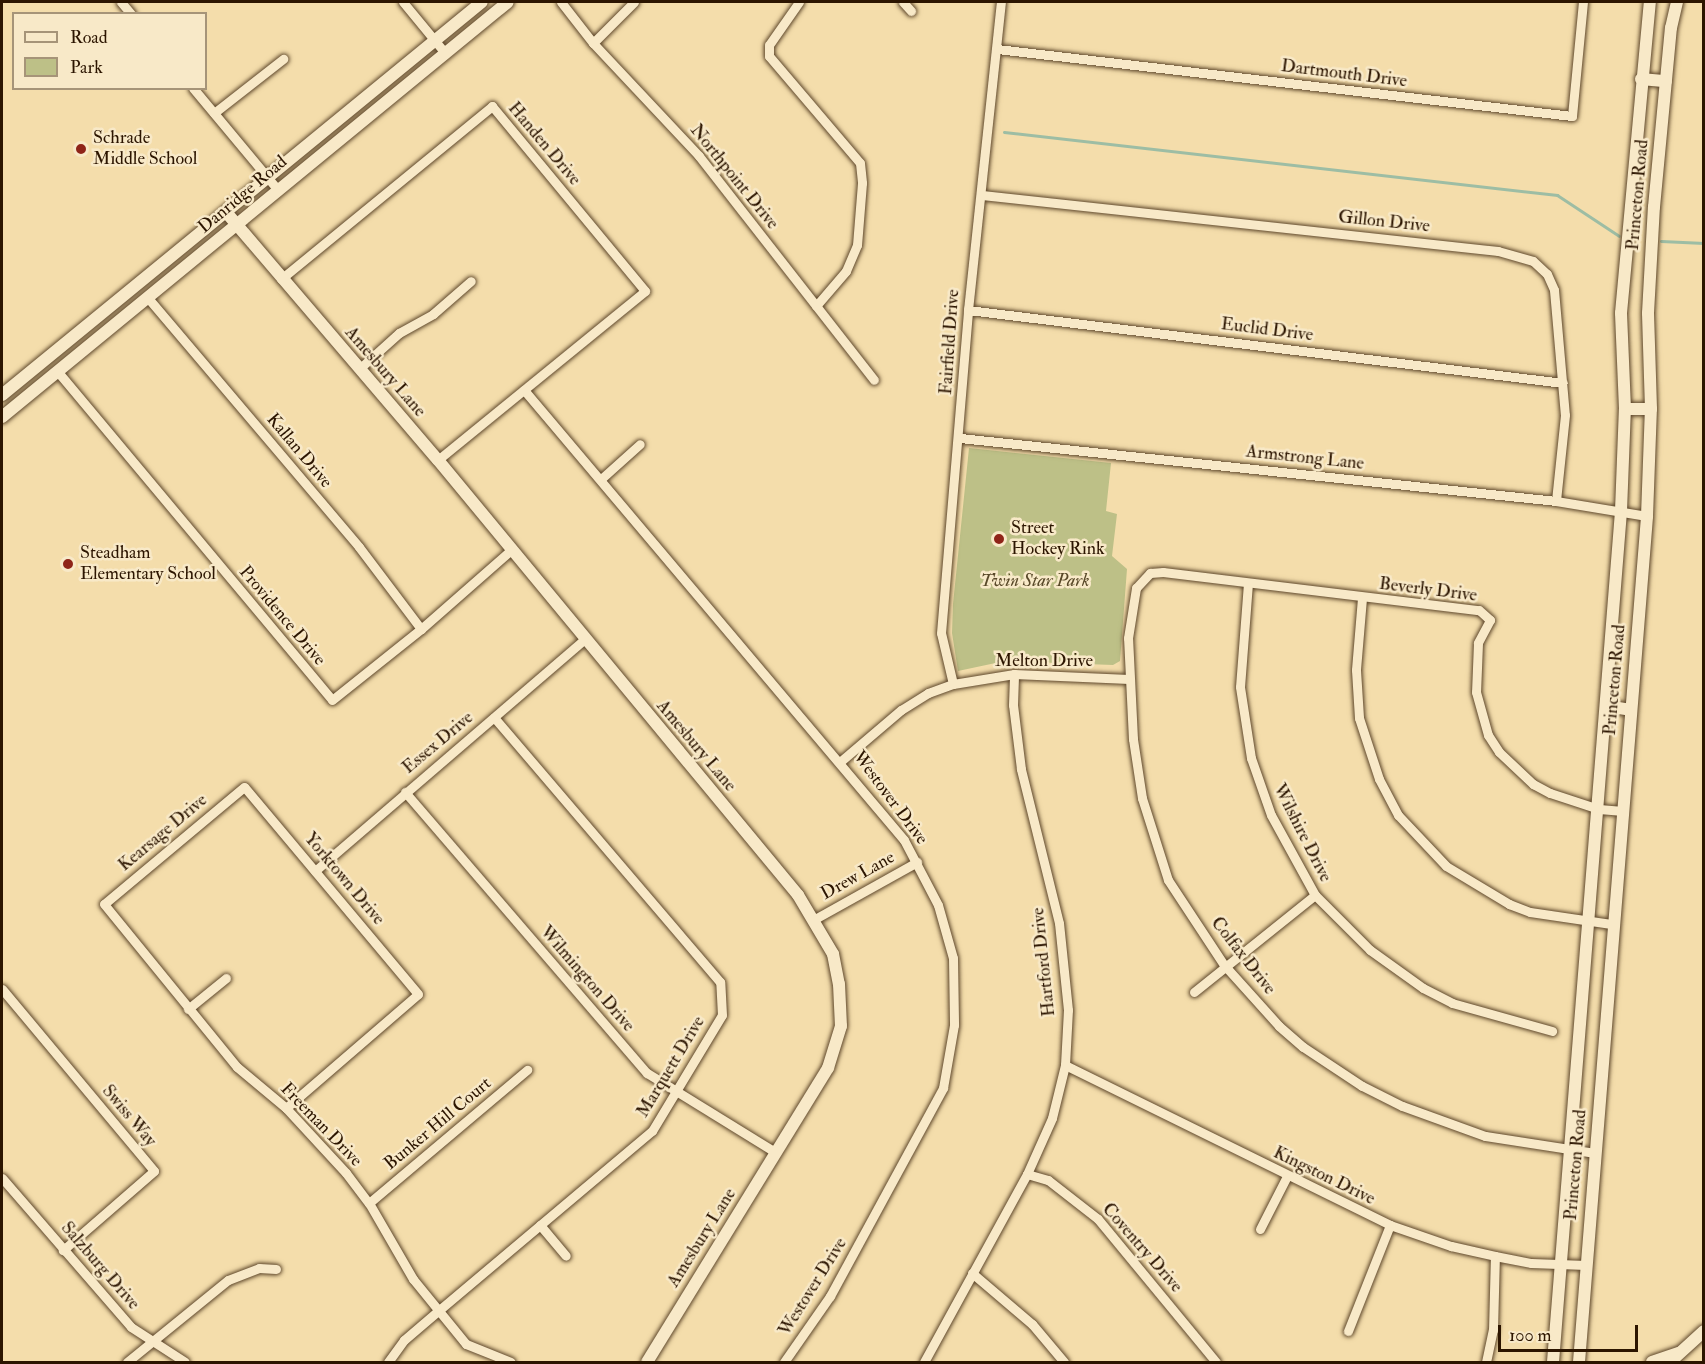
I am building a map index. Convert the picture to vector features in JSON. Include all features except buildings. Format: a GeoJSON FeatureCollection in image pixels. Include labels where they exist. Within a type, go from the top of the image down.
{"type":"FeatureCollection","features":[{"type":"Feature","properties":{"kind":"main road","name":"Danridge Road"},"geometry":{"type":"LineString","coordinates":[[2,395],[482,2]]}},
{"type":"Feature","properties":{"kind":"main road","name":"Danridge Road"},"geometry":{"type":"LineString","coordinates":[[2,417],[508,2]]}},
{"type":"Feature","properties":{"kind":"main road","name":"Princeton Road"},"geometry":{"type":"LineString","coordinates":[[1553,1362],[1599,809],[1621,511],[1625,409],[1622,313],[1641,79],[1650,2]]}},
{"type":"Feature","properties":{"kind":"main road","name":"Princeton Road"},"geometry":{"type":"LineString","coordinates":[[1579,1362],[1611,924],[1623,811],[1647,516],[1651,408],[1648,313],[1654,207],[1666,81],[1677,2]]}},
{"type":"Feature","properties":{"kind":"main road"},"geometry":{"type":"LineString","coordinates":[[1641,79],[1666,81]]}},
{"type":"Feature","properties":{"kind":"main road"},"geometry":{"type":"LineString","coordinates":[[1631,203],[1654,207]]}},
{"type":"Feature","properties":{"kind":"main road","name":"Amesbury Lane"},"geometry":{"type":"LineString","coordinates":[[226,212],[438,460],[815,920],[833,954],[840,984],[840,1026],[828,1068],[775,1152],[720,1250],[673,1317],[647,1362]]}},
{"type":"Feature","properties":{"kind":"main road"},"geometry":{"type":"LineString","coordinates":[[1625,409],[1651,408]]}},
{"type":"Feature","properties":{"kind":"main road"},"geometry":{"type":"LineString","coordinates":[[1606,706],[1631,710]]}},
{"type":"Feature","properties":{"kind":"main road"},"geometry":{"type":"LineString","coordinates":[[1652,1362],[1678,1359],[1704,1331]]}},
{"type":"Feature","properties":{"kind":"street"},"geometry":{"type":"LineString","coordinates":[[403,2],[445,53]]}},
{"type":"Feature","properties":{"kind":"street","name":"Northpoint Drive"},"geometry":{"type":"LineString","coordinates":[[561,2],[593,43],[699,156],[874,380]]}},
{"type":"Feature","properties":{"kind":"street"},"geometry":{"type":"LineString","coordinates":[[593,43],[634,2]]}},
{"type":"Feature","properties":{"kind":"street"},"geometry":{"type":"LineString","coordinates":[[799,2],[769,45],[769,56],[860,163],[862,183],[857,244],[846,271],[816,306]]}},
{"type":"Feature","properties":{"kind":"street"},"geometry":{"type":"LineString","coordinates":[[903,2],[911,11]]}},
{"type":"Feature","properties":{"kind":"street","name":"Fairfield Drive"},"geometry":{"type":"LineString","coordinates":[[953,684],[941,633],[960,438],[968,310],[1001,2]]}},
{"type":"Feature","properties":{"kind":"street","name":"Dartmouth Drive"},"geometry":{"type":"LineString","coordinates":[[997,49],[1572,116],[1582,2]]}},
{"type":"Feature","properties":{"kind":"street"},"geometry":{"type":"LineString","coordinates":[[214,113],[283,59]]}},
{"type":"Feature","properties":{"kind":"street"},"geometry":{"type":"LineString","coordinates":[[195,90],[278,190]]}},
{"type":"Feature","properties":{"kind":"street","name":"Handen Drive"},"geometry":{"type":"LineString","coordinates":[[281,279],[492,106],[645,291],[524,390]]}},
{"type":"Feature","properties":{"kind":"street","name":"Gillon Drive"},"geometry":{"type":"LineString","coordinates":[[982,195],[1518,254],[1542,268],[1551,280],[1565,415],[1556,501]]}},
{"type":"Feature","properties":{"kind":"street"},"geometry":{"type":"LineString","coordinates":[[359,369],[399,333],[434,314],[471,281]]}},
{"type":"Feature","properties":{"kind":"street","name":"Kallan Drive"},"geometry":{"type":"LineString","coordinates":[[148,297],[359,547],[421,629]]}},
{"type":"Feature","properties":{"kind":"street","name":"Euclid Drive"},"geometry":{"type":"LineString","coordinates":[[968,310],[1563,383]]}},
{"type":"Feature","properties":{"kind":"street","name":"Providence Drive"},"geometry":{"type":"LineString","coordinates":[[58,372],[332,700],[421,629],[511,550]]}},
{"type":"Feature","properties":{"kind":"street"},"geometry":{"type":"LineString","coordinates":[[438,460],[524,390]]}},
{"type":"Feature","properties":{"kind":"street","name":"Westover Drive"},"geometry":{"type":"LineString","coordinates":[[524,390],[841,760],[917,862],[938,905],[953,958],[954,1025],[943,1088],[830,1296],[784,1362]]}},
{"type":"Feature","properties":{"kind":"street","name":"Armstrong Lane"},"geometry":{"type":"LineString","coordinates":[[960,438],[1556,501],[1647,516]]}},
{"type":"Feature","properties":{"kind":"street"},"geometry":{"type":"LineString","coordinates":[[601,479],[640,444]]}},
{"type":"Feature","properties":{"kind":"street","name":"Beverly Drive"},"geometry":{"type":"LineString","coordinates":[[1150,573],[1450,606],[1485,614],[1490,620],[1478,643],[1476,682],[1479,711],[1488,735],[1499,752],[1533,784],[1599,809],[1623,811]]}},
{"type":"Feature","properties":{"kind":"street","name":"Colfax Drive"},"geometry":{"type":"LineString","coordinates":[[1150,573],[1136,588],[1128,638],[1137,771],[1149,825],[1168,880],[1224,964],[1279,1026],[1362,1086],[1402,1106],[1485,1136],[1595,1153]]}},
{"type":"Feature","properties":{"kind":"street","name":"Wilshire Drive"},"geometry":{"type":"LineString","coordinates":[[1248,583],[1240,687],[1251,758],[1271,815],[1315,895],[1370,950],[1423,988],[1452,1003],[1552,1031]]}},
{"type":"Feature","properties":{"kind":"street"},"geometry":{"type":"LineString","coordinates":[[1362,598],[1356,670],[1359,718],[1379,780],[1398,815],[1438,860],[1480,889],[1530,912],[1611,924]]}},
{"type":"Feature","properties":{"kind":"street","name":"Essex Drive"},"geometry":{"type":"LineString","coordinates":[[315,871],[584,640]]}},
{"type":"Feature","properties":{"kind":"street","name":"Melton Drive"},"geometry":{"type":"LineString","coordinates":[[841,760],[901,710],[928,693],[953,684],[1014,674],[1130,679]]}},
{"type":"Feature","properties":{"kind":"street","name":"Hartford Drive"},"geometry":{"type":"LineString","coordinates":[[924,1362],[1027,1174],[1052,1118],[1065,1065],[1068,1010],[1059,923],[1021,769],[1013,705],[1014,674]]}},
{"type":"Feature","properties":{"kind":"street","name":"Marquett Drive"},"geometry":{"type":"LineString","coordinates":[[388,1362],[404,1340],[652,1131],[722,1015],[720,982],[494,717]]}},
{"type":"Feature","properties":{"kind":"street","name":"Yorktown Drive"},"geometry":{"type":"LineString","coordinates":[[244,787],[418,993],[286,1108]]}},
{"type":"Feature","properties":{"kind":"street","name":"Kearsage Drive"},"geometry":{"type":"LineString","coordinates":[[104,904],[244,787]]}},
{"type":"Feature","properties":{"kind":"street","name":"Wilmington Drive"},"geometry":{"type":"LineString","coordinates":[[405,792],[639,1064],[676,1094],[775,1152]]}},
{"type":"Feature","properties":{"kind":"street","name":"Drew Lane"},"geometry":{"type":"LineString","coordinates":[[815,920],[917,862]]}},
{"type":"Feature","properties":{"kind":"street"},"geometry":{"type":"LineString","coordinates":[[1194,992],[1224,964],[1315,895]]}},
{"type":"Feature","properties":{"kind":"street","name":"Freeman Drive"},"geometry":{"type":"LineString","coordinates":[[104,904],[237,1066],[286,1108],[369,1203],[413,1279],[466,1344],[511,1362]]}},
{"type":"Feature","properties":{"kind":"street"},"geometry":{"type":"LineString","coordinates":[[188,1009],[226,978]]}},
{"type":"Feature","properties":{"kind":"street","name":"Swiss Way"},"geometry":{"type":"LineString","coordinates":[[2,989],[154,1172],[63,1250]]}},
{"type":"Feature","properties":{"kind":"street","name":"Kingston Drive"},"geometry":{"type":"LineString","coordinates":[[1065,1065],[1390,1225],[1451,1246],[1495,1256],[1586,1265]]}},
{"type":"Feature","properties":{"kind":"street","name":"Bunker Hill Court"},"geometry":{"type":"LineString","coordinates":[[369,1203],[527,1070]]}},
{"type":"Feature","properties":{"kind":"street","name":"Coventry Drive"},"geometry":{"type":"LineString","coordinates":[[1027,1174],[1048,1180],[1098,1219],[1216,1362]]}},
{"type":"Feature","properties":{"kind":"street"},"geometry":{"type":"LineString","coordinates":[[1260,1229],[1287,1176]]}},
{"type":"Feature","properties":{"kind":"street","name":"Salzburg Drive"},"geometry":{"type":"LineString","coordinates":[[2,1180],[131,1327],[150,1342],[185,1362]]}},
{"type":"Feature","properties":{"kind":"street"},"geometry":{"type":"LineString","coordinates":[[540,1225],[566,1256]]}},
{"type":"Feature","properties":{"kind":"street"},"geometry":{"type":"LineString","coordinates":[[1348,1331],[1390,1225]]}},
{"type":"Feature","properties":{"kind":"street"},"geometry":{"type":"LineString","coordinates":[[1486,1362],[1492,1330],[1495,1256]]}},
{"type":"Feature","properties":{"kind":"street"},"geometry":{"type":"LineString","coordinates":[[127,1362],[228,1280],[259,1268],[276,1269]]}},
{"type":"Feature","properties":{"kind":"street"},"geometry":{"type":"LineString","coordinates":[[972,1273],[1032,1324],[1064,1362]]}},
{"type":"Feature","properties":{"kind":"green space","name":"Twin Star Park"},"geometry":{"type":"Polygon","coordinates":[[[969,448],[1111,463],[1106,511],[1117,514],[1112,556],[1127,569],[1120,661],[1113,665],[1005,661],[958,671],[952,633],[953,604],[969,448]]]}},
{"type":"Feature","properties":{"kind":"waterway"},"geometry":{"type":"LineString","coordinates":[[1004,132],[1557,195],[1619,236]]}},
{"type":"Feature","properties":{"kind":"waterway"},"geometry":{"type":"LineString","coordinates":[[1661,241],[1704,243]]}},
{"type":"Feature","properties":{"kind":"place","name":"Schrade Middle School"},"geometry":{"type":"Point","coordinates":[81,149]}},
{"type":"Feature","properties":{"kind":"place","name":"Street Hockey Rink"},"geometry":{"type":"Point","coordinates":[999,539]}},
{"type":"Feature","properties":{"kind":"place","name":"Steadham Elementary School"},"geometry":{"type":"Point","coordinates":[68,564]}}]}
